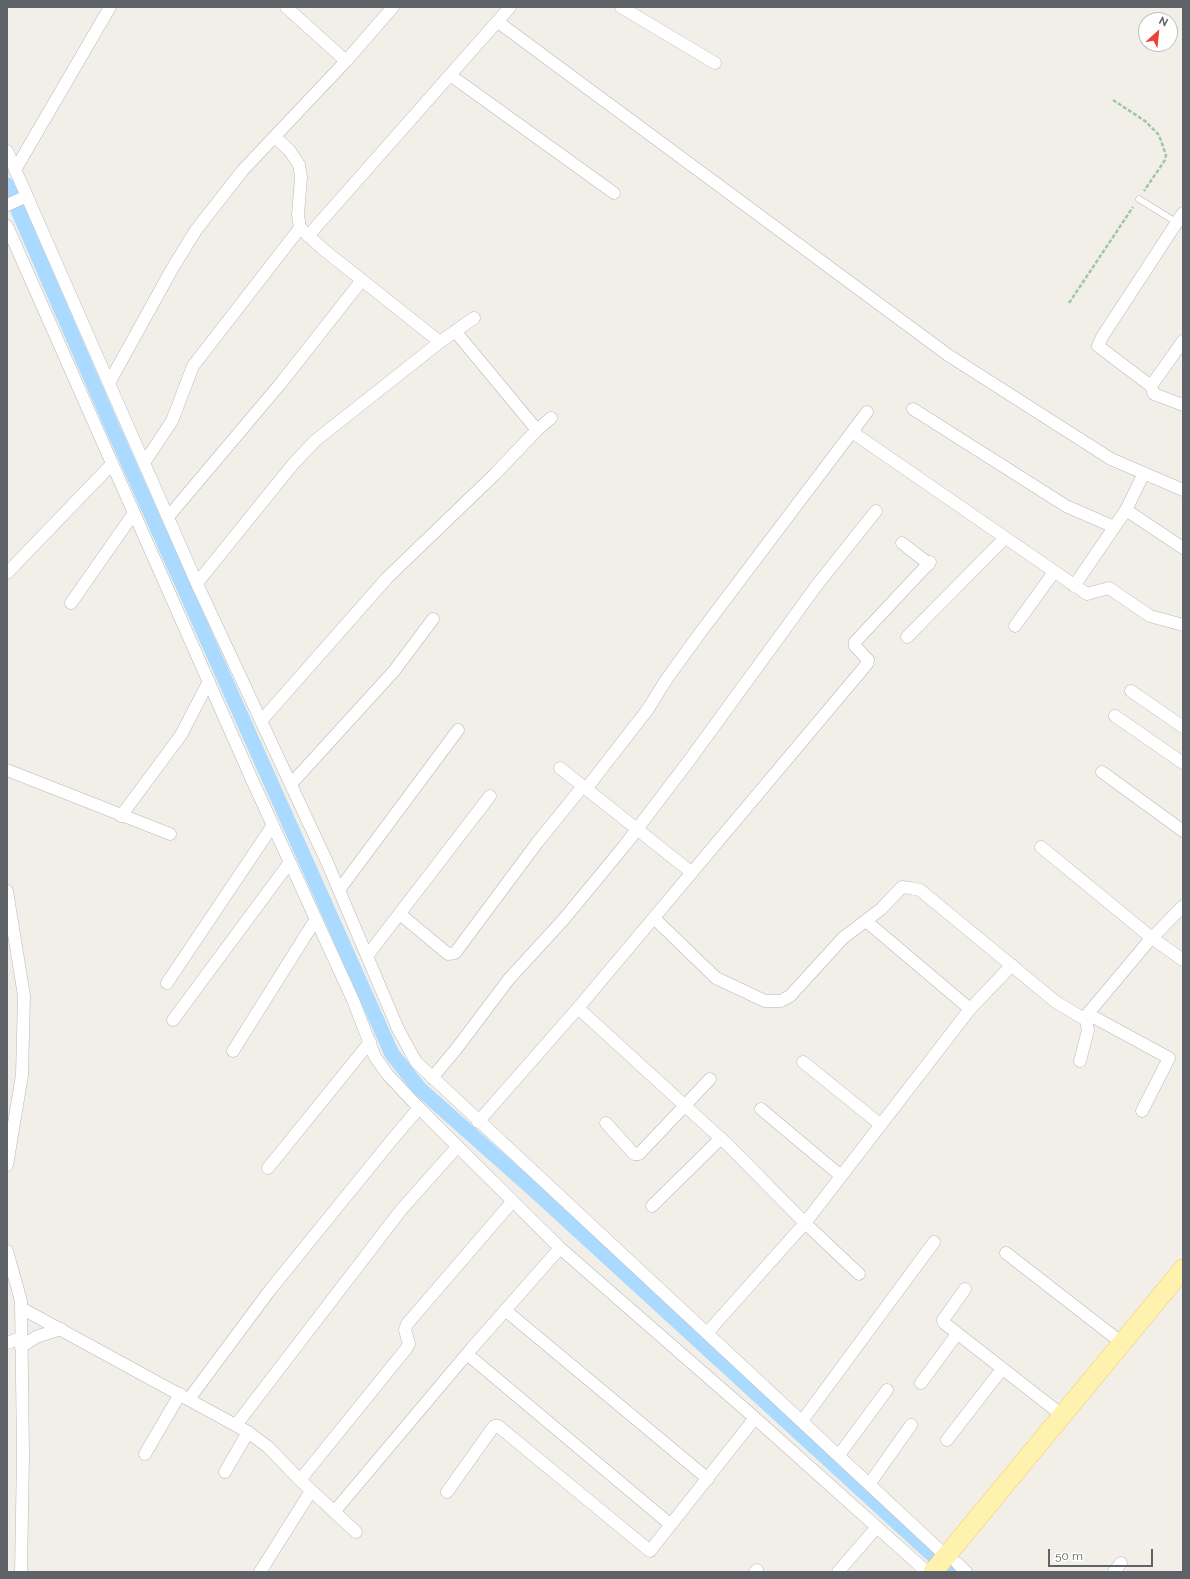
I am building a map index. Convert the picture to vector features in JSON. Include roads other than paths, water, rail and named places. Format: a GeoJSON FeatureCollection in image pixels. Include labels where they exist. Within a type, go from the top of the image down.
{"type":"FeatureCollection","features":[{"type":"Feature","properties":{"kind":"main road"},"geometry":{"type":"LineString","coordinates":[[945,1568],[1062,1416],[1183,1269]]}},
{"type":"Feature","properties":{"kind":"main road"},"geometry":{"type":"LineString","coordinates":[[945,1568],[1183,1289]]}},
{"type":"Feature","properties":{"kind":"street"},"geometry":{"type":"LineString","coordinates":[[15,170],[110,7]]}},
{"type":"Feature","properties":{"kind":"street"},"geometry":{"type":"LineString","coordinates":[[286,7],[346,61]]}},
{"type":"Feature","properties":{"kind":"street"},"geometry":{"type":"LineString","coordinates":[[109,383],[172,269],[196,230],[243,170],[346,61],[393,7]]}},
{"type":"Feature","properties":{"kind":"street"},"geometry":{"type":"LineString","coordinates":[[144,463],[172,421],[193,366],[304,232],[450,75],[510,7]]}},
{"type":"Feature","properties":{"kind":"street"},"geometry":{"type":"LineString","coordinates":[[621,7],[715,63]]}},
{"type":"Feature","properties":{"kind":"street"},"geometry":{"type":"LineString","coordinates":[[498,22],[948,355],[1111,459],[1183,490]]}},
{"type":"Feature","properties":{"kind":"street"},"geometry":{"type":"LineString","coordinates":[[450,75],[614,193]]}},
{"type":"Feature","properties":{"kind":"street"},"geometry":{"type":"LineString","coordinates":[[275,137],[290,151],[299,165],[301,178],[298,215],[304,232],[440,342]]}},
{"type":"Feature","properties":{"kind":"street"},"geometry":{"type":"LineString","coordinates":[[7,151],[15,170],[16,201],[109,383],[197,583],[291,784],[402,1035],[416,1062],[478,1122],[870,1483],[945,1568]]}},
{"type":"Feature","properties":{"kind":"street"},"geometry":{"type":"LineString","coordinates":[[1180,218],[1102,337],[1098,346],[1151,386],[1154,394],[1183,405]]}},
{"type":"Feature","properties":{"kind":"street"},"geometry":{"type":"LineString","coordinates":[[7,226],[376,1057],[388,1075],[512,1202],[560,1248],[877,1526],[945,1568]]}},
{"type":"Feature","properties":{"kind":"street"},"geometry":{"type":"LineString","coordinates":[[168,517],[281,383],[362,280]]}},
{"type":"Feature","properties":{"kind":"street"},"geometry":{"type":"LineString","coordinates":[[197,583],[294,463],[316,440],[440,342],[474,318]]}},
{"type":"Feature","properties":{"kind":"street"},"geometry":{"type":"LineString","coordinates":[[455,331],[537,430]]}},
{"type":"Feature","properties":{"kind":"street"},"geometry":{"type":"LineString","coordinates":[[1151,386],[1183,341]]}},
{"type":"Feature","properties":{"kind":"street"},"geometry":{"type":"LineString","coordinates":[[913,409],[1066,506],[1114,527]]}},
{"type":"Feature","properties":{"kind":"street"},"geometry":{"type":"LineString","coordinates":[[400,914],[448,954],[455,953],[537,843],[585,788],[648,709],[666,680],[700,632],[867,412]]}},
{"type":"Feature","properties":{"kind":"street"},"geometry":{"type":"LineString","coordinates":[[261,721],[387,578],[551,418]]}},
{"type":"Feature","properties":{"kind":"street"},"geometry":{"type":"LineString","coordinates":[[852,432],[1086,594],[1109,588],[1150,616],[1183,625]]}},
{"type":"Feature","properties":{"kind":"street"},"geometry":{"type":"LineString","coordinates":[[7,573],[112,464]]}},
{"type":"Feature","properties":{"kind":"street"},"geometry":{"type":"LineString","coordinates":[[1074,586],[1126,510],[1144,473]]}},
{"type":"Feature","properties":{"kind":"street"},"geometry":{"type":"LineString","coordinates":[[1126,510],[1183,548]]}},
{"type":"Feature","properties":{"kind":"street"},"geometry":{"type":"LineString","coordinates":[[432,1078],[509,979],[564,918],[637,829],[813,591],[876,511]]}},
{"type":"Feature","properties":{"kind":"street"},"geometry":{"type":"LineString","coordinates":[[70,603],[134,513]]}},
{"type":"Feature","properties":{"kind":"street"},"geometry":{"type":"LineString","coordinates":[[907,637],[1004,538]]}},
{"type":"Feature","properties":{"kind":"street"},"geometry":{"type":"LineString","coordinates":[[478,1122],[578,1008],[867,664],[868,660],[855,646],[855,642],[930,563],[902,542]]}},
{"type":"Feature","properties":{"kind":"street"},"geometry":{"type":"LineString","coordinates":[[1015,626],[1054,572]]}},
{"type":"Feature","properties":{"kind":"street"},"geometry":{"type":"LineString","coordinates":[[291,784],[394,671],[433,619]]}},
{"type":"Feature","properties":{"kind":"street"},"geometry":{"type":"LineString","coordinates":[[121,816],[181,735],[210,681]]}},
{"type":"Feature","properties":{"kind":"street"},"geometry":{"type":"LineString","coordinates":[[1131,691],[1183,727]]}},
{"type":"Feature","properties":{"kind":"street"},"geometry":{"type":"LineString","coordinates":[[1115,716],[1183,763]]}},
{"type":"Feature","properties":{"kind":"street"},"geometry":{"type":"LineString","coordinates":[[339,890],[458,730]]}},
{"type":"Feature","properties":{"kind":"street"},"geometry":{"type":"LineString","coordinates":[[560,768],[691,872]]}},
{"type":"Feature","properties":{"kind":"street"},"geometry":{"type":"LineString","coordinates":[[7,770],[170,834]]}},
{"type":"Feature","properties":{"kind":"street"},"geometry":{"type":"LineString","coordinates":[[1102,772],[1183,831]]}},
{"type":"Feature","properties":{"kind":"street"},"geometry":{"type":"LineString","coordinates":[[367,956],[490,796]]}},
{"type":"Feature","properties":{"kind":"street"},"geometry":{"type":"LineString","coordinates":[[167,983],[273,825]]}},
{"type":"Feature","properties":{"kind":"street"},"geometry":{"type":"LineString","coordinates":[[1041,847],[1152,938],[1183,960]]}},
{"type":"Feature","properties":{"kind":"street"},"geometry":{"type":"LineString","coordinates":[[173,1020],[290,862]]}},
{"type":"Feature","properties":{"kind":"street"},"geometry":{"type":"LineString","coordinates":[[654,918],[716,978],[765,1001],[781,1001],[790,996],[843,938],[881,909],[902,887],[920,890],[1056,1002],[1081,1017],[1086,1015],[1152,938],[1183,906]]}},
{"type":"Feature","properties":{"kind":"street"},"geometry":{"type":"LineString","coordinates":[[7,891],[24,996],[22,1075],[7,1165]]}},
{"type":"Feature","properties":{"kind":"street"},"geometry":{"type":"LineString","coordinates":[[233,1051],[316,919]]}},
{"type":"Feature","properties":{"kind":"street"},"geometry":{"type":"LineString","coordinates":[[866,921],[970,1009]]}},
{"type":"Feature","properties":{"kind":"street"},"geometry":{"type":"LineString","coordinates":[[707,1333],[805,1223],[970,1009],[1012,965]]}},
{"type":"Feature","properties":{"kind":"street"},"geometry":{"type":"LineString","coordinates":[[578,1008],[721,1138],[805,1223],[859,1274]]}},
{"type":"Feature","properties":{"kind":"street"},"geometry":{"type":"LineString","coordinates":[[1080,1061],[1088,1030],[1086,1015]]}},
{"type":"Feature","properties":{"kind":"street"},"geometry":{"type":"LineString","coordinates":[[1086,1015],[1169,1058],[1142,1111]]}},
{"type":"Feature","properties":{"kind":"street"},"geometry":{"type":"LineString","coordinates":[[268,1168],[370,1042]]}},
{"type":"Feature","properties":{"kind":"street"},"geometry":{"type":"LineString","coordinates":[[803,1062],[881,1125]]}},
{"type":"Feature","properties":{"kind":"street"},"geometry":{"type":"LineString","coordinates":[[606,1123],[634,1154],[639,1154],[710,1079]]}},
{"type":"Feature","properties":{"kind":"street"},"geometry":{"type":"LineString","coordinates":[[145,1454],[184,1396],[390,1141],[419,1108]]}},
{"type":"Feature","properties":{"kind":"street"},"geometry":{"type":"LineString","coordinates":[[760,1109],[841,1176]]}},
{"type":"Feature","properties":{"kind":"street"},"geometry":{"type":"LineString","coordinates":[[652,1206],[721,1138]]}},
{"type":"Feature","properties":{"kind":"street"},"geometry":{"type":"LineString","coordinates":[[236,1425],[401,1210],[458,1147]]}},
{"type":"Feature","properties":{"kind":"street"},"geometry":{"type":"LineString","coordinates":[[300,1480],[406,1349],[409,1344],[405,1330],[406,1324],[512,1202]]}},
{"type":"Feature","properties":{"kind":"street"},"geometry":{"type":"LineString","coordinates":[[802,1421],[934,1242]]}},
{"type":"Feature","properties":{"kind":"street"},"geometry":{"type":"LineString","coordinates":[[334,1512],[467,1354],[560,1248]]}},
{"type":"Feature","properties":{"kind":"street"},"geometry":{"type":"LineString","coordinates":[[7,1251],[20,1301],[24,1454],[21,1572]]}},
{"type":"Feature","properties":{"kind":"street"},"geometry":{"type":"LineString","coordinates":[[1006,1253],[1122,1343]]}},
{"type":"Feature","properties":{"kind":"street"},"geometry":{"type":"LineString","coordinates":[[965,1288],[943,1320],[944,1322],[957,1334],[1062,1416]]}},
{"type":"Feature","properties":{"kind":"street"},"geometry":{"type":"LineString","coordinates":[[20,1308],[248,1432],[268,1447],[300,1480],[356,1532]]}},
{"type":"Feature","properties":{"kind":"street"},"geometry":{"type":"LineString","coordinates":[[505,1310],[708,1479]]}},
{"type":"Feature","properties":{"kind":"street"},"geometry":{"type":"LineString","coordinates":[[7,1343],[21,1342],[61,1329]]}},
{"type":"Feature","properties":{"kind":"street"},"geometry":{"type":"LineString","coordinates":[[921,1383],[957,1334]]}},
{"type":"Feature","properties":{"kind":"street"},"geometry":{"type":"LineString","coordinates":[[467,1354],[671,1525]]}},
{"type":"Feature","properties":{"kind":"street"},"geometry":{"type":"LineString","coordinates":[[947,1440],[1002,1369]]}},
{"type":"Feature","properties":{"kind":"street"},"geometry":{"type":"LineString","coordinates":[[839,1455],[887,1390]]}},
{"type":"Feature","properties":{"kind":"street"},"geometry":{"type":"LineString","coordinates":[[447,1492],[494,1426],[498,1426],[650,1551],[755,1418]]}},
{"type":"Feature","properties":{"kind":"street"},"geometry":{"type":"LineString","coordinates":[[870,1483],[911,1425]]}},
{"type":"Feature","properties":{"kind":"street"},"geometry":{"type":"LineString","coordinates":[[225,1472],[248,1432]]}},
{"type":"Feature","properties":{"kind":"street"},"geometry":{"type":"LineString","coordinates":[[260,1572],[311,1490]]}},
{"type":"Feature","properties":{"kind":"street"},"geometry":{"type":"LineString","coordinates":[[838,1572],[877,1526]]}},
{"type":"Feature","properties":{"kind":"lane"},"geometry":{"type":"LineString","coordinates":[[1139,199],[1180,218]]}},
{"type":"Feature","properties":{"kind":"waterway"},"geometry":{"type":"LineString","coordinates":[[7,185],[110,422],[392,1054],[419,1088],[535,1191],[951,1572]]}}]}
